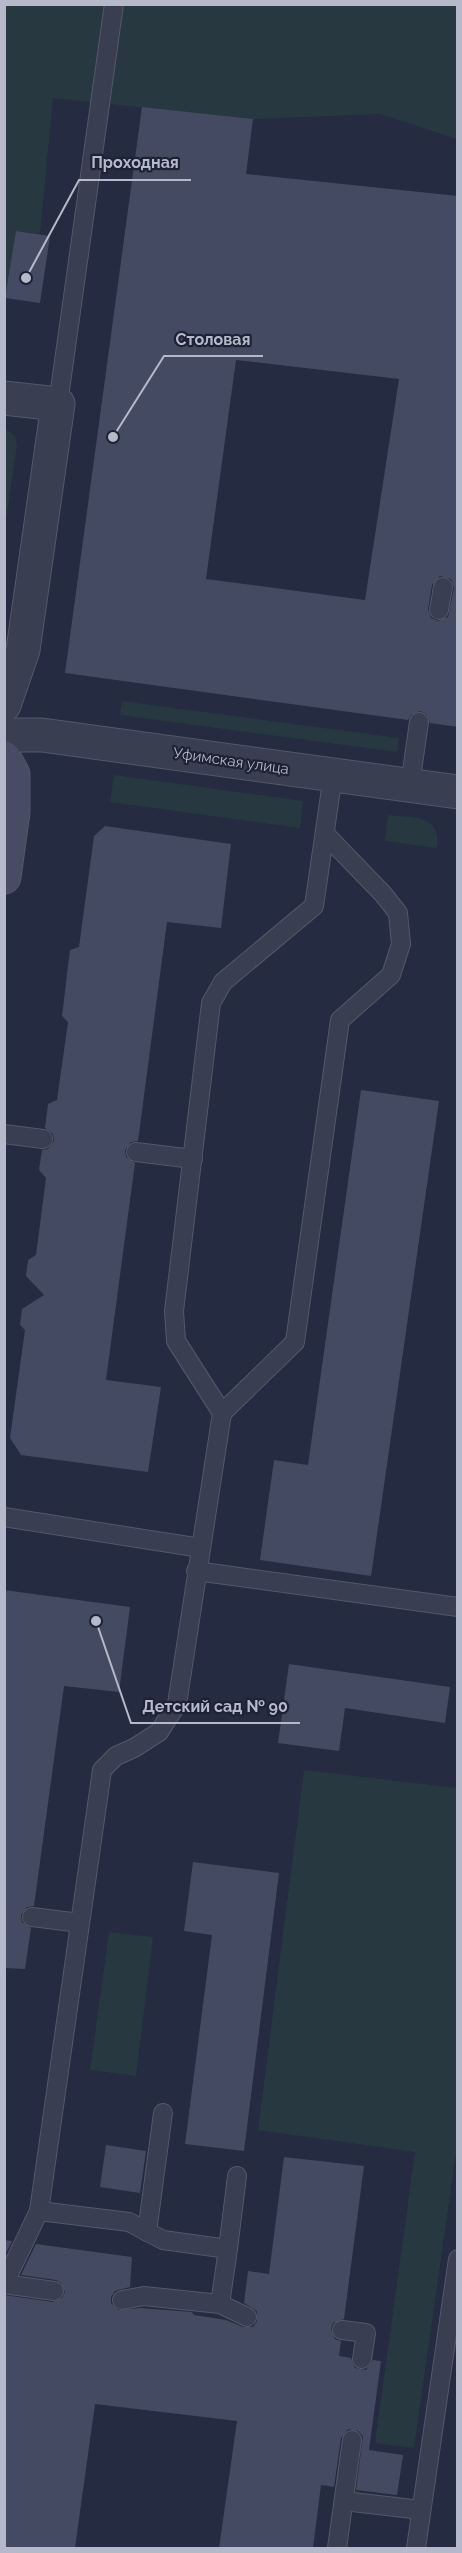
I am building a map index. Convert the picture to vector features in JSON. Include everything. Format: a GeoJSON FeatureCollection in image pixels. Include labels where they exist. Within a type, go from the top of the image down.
{"type":"FeatureCollection","features":[{"type":"Feature","properties":{"kind":"street"},"geometry":{"type":"LineString","coordinates":[[4,398],[58,404],[23,650],[4,705]]}},
{"type":"Feature","properties":{"kind":"street","name":"Уфимская улица"},"geometry":{"type":"LineString","coordinates":[[4,735],[42,735],[458,792]]}},
{"type":"Feature","properties":{"kind":"street"},"geometry":{"type":"LineString","coordinates":[[4,758],[13,774],[13,812],[4,877]]}},
{"type":"Feature","properties":{"kind":"lane"},"geometry":{"type":"LineString","coordinates":[[58,404],[114,4]]}},
{"type":"Feature","properties":{"kind":"lane"},"geometry":{"type":"LineString","coordinates":[[439,610],[443,587]]}},
{"type":"Feature","properties":{"kind":"lane"},"geometry":{"type":"LineString","coordinates":[[410,785],[419,722]]}},
{"type":"Feature","properties":{"kind":"lane"},"geometry":{"type":"LineString","coordinates":[[222,1413],[176,1341],[174,1311],[211,1003],[223,982],[314,906],[333,776]]}},
{"type":"Feature","properties":{"kind":"lane"},"geometry":{"type":"LineString","coordinates":[[54,2291],[4,2284],[39,2211],[102,1770],[116,1756],[159,1732],[177,1704],[222,1413],[295,1342],[340,1020],[391,975],[401,944],[398,913],[325,834]]}},
{"type":"Feature","properties":{"kind":"lane"},"geometry":{"type":"LineString","coordinates":[[4,1134],[44,1139]]}},
{"type":"Feature","properties":{"kind":"lane"},"geometry":{"type":"LineString","coordinates":[[136,1152],[193,1159]]}},
{"type":"Feature","properties":{"kind":"lane"},"geometry":{"type":"LineString","coordinates":[[4,1517],[201,1548]]}},
{"type":"Feature","properties":{"kind":"lane"},"geometry":{"type":"LineString","coordinates":[[196,1571],[458,1607]]}},
{"type":"Feature","properties":{"kind":"lane"},"geometry":{"type":"LineString","coordinates":[[32,1917],[80,1923]]}},
{"type":"Feature","properties":{"kind":"lane"},"geometry":{"type":"LineString","coordinates":[[147,2232],[163,2112]]}},
{"type":"Feature","properties":{"kind":"lane"},"geometry":{"type":"LineString","coordinates":[[220,2304],[237,2176]]}},
{"type":"Feature","properties":{"kind":"lane"},"geometry":{"type":"LineString","coordinates":[[39,2211],[129,2222],[163,2240],[228,2249]]}},
{"type":"Feature","properties":{"kind":"lane"},"geometry":{"type":"LineString","coordinates":[[416,2548],[458,2259]]}},
{"type":"Feature","properties":{"kind":"lane"},"geometry":{"type":"LineString","coordinates":[[122,2300],[144,2296],[220,2304],[247,2317]]}},
{"type":"Feature","properties":{"kind":"lane"},"geometry":{"type":"LineString","coordinates":[[342,2330],[366,2332],[362,2359]]}},
{"type":"Feature","properties":{"kind":"lane"},"geometry":{"type":"LineString","coordinates":[[338,2548],[352,2440]]}},
{"type":"Feature","properties":{"kind":"lane"},"geometry":{"type":"LineString","coordinates":[[344,2501],[421,2510]]}},
{"type":"Feature","properties":{"kind":"shaded area"},"geometry":{"type":"Polygon","coordinates":[[[5,5],[457,5],[457,139],[380,114],[253,119],[53,98],[40,234],[16,231],[5,308],[5,5]]]}},
{"type":"Feature","properties":{"kind":"shaded area"},"geometry":{"type":"Polygon","coordinates":[[[5,429],[15,436],[17,445],[5,527],[5,429]]]}},
{"type":"Feature","properties":{"kind":"shaded area"},"geometry":{"type":"Polygon","coordinates":[[[122,701],[399,738],[397,752],[120,715],[122,701]]]}},
{"type":"Feature","properties":{"kind":"shaded area"},"geometry":{"type":"Polygon","coordinates":[[[114,775],[303,801],[300,828],[110,802],[114,775]]]}},
{"type":"Feature","properties":{"kind":"shaded area"},"geometry":{"type":"Polygon","coordinates":[[[388,815],[416,818],[430,823],[435,829],[437,848],[385,841],[388,815]]]}},
{"type":"Feature","properties":{"kind":"shaded area"},"geometry":{"type":"Polygon","coordinates":[[[304,1770],[457,1788],[458,2139],[414,2448],[375,2443],[415,2152],[258,2130],[304,1770]]]}},
{"type":"Feature","properties":{"kind":"shaded area"},"geometry":{"type":"Polygon","coordinates":[[[109,1932],[153,1937],[136,2076],[90,2070],[109,1932]]]}},
{"type":"Feature","properties":{"kind":"building"},"geometry":{"type":"Polygon","coordinates":[[[142,107],[253,119],[246,174],[458,196],[458,727],[430,723],[426,714],[420,711],[411,715],[408,720],[65,673],[142,107]],[[236,360],[206,579],[365,600],[399,379],[236,360]],[[440,576],[432,585],[428,609],[431,618],[438,621],[448,617],[454,588],[451,579],[440,576]]]}},
{"type":"Feature","properties":{"kind":"building"},"geometry":{"type":"Polygon","coordinates":[[[16,231],[50,236],[40,303],[5,298],[16,231]]]}},
{"type":"Feature","properties":{"kind":"building"},"geometry":{"type":"Polygon","coordinates":[[[105,826],[231,844],[221,928],[167,922],[138,1141],[131,1142],[125,1150],[126,1157],[135,1163],[106,1380],[161,1387],[148,1472],[21,1455],[10,1438],[25,1330],[20,1325],[22,1309],[44,1295],[26,1276],[28,1260],[36,1255],[46,1178],[39,1170],[42,1150],[48,1149],[54,1141],[53,1134],[45,1128],[48,1104],[57,1100],[68,1022],[62,1016],[70,950],[79,947],[94,836],[105,826]]]}},
{"type":"Feature","properties":{"kind":"building"},"geometry":{"type":"Polygon","coordinates":[[[361,1090],[439,1101],[371,1576],[260,1560],[274,1460],[308,1465],[361,1090]]]}},
{"type":"Feature","properties":{"kind":"building"},"geometry":{"type":"Polygon","coordinates":[[[4,1590],[130,1607],[119,1692],[64,1686],[34,1906],[27,1907],[21,1915],[22,1922],[31,1928],[25,1969],[4,1968],[4,1590]]]}},
{"type":"Feature","properties":{"kind":"building"},"geometry":{"type":"Polygon","coordinates":[[[289,1664],[450,1687],[445,1723],[345,1708],[339,1751],[278,1743],[289,1664]]]}},
{"type":"Feature","properties":{"kind":"building"},"geometry":{"type":"Polygon","coordinates":[[[193,1862],[279,1873],[244,2151],[185,2144],[212,1935],[184,1931],[193,1862]]]}},
{"type":"Feature","properties":{"kind":"building"},"geometry":{"type":"Polygon","coordinates":[[[106,2145],[146,2151],[140,2193],[100,2187],[106,2145]]]}},
{"type":"Feature","properties":{"kind":"building"},"geometry":{"type":"Polygon","coordinates":[[[284,2157],[364,2166],[344,2319],[333,2323],[331,2329],[335,2339],[341,2341],[339,2356],[351,2358],[355,2368],[366,2370],[373,2360],[381,2361],[369,2450],[403,2455],[397,2495],[356,2490],[363,2436],[358,2431],[348,2429],[341,2438],[334,2487],[321,2485],[313,2548],[219,2548],[237,2421],[95,2404],[75,2548],[4,2548],[4,2295],[53,2302],[62,2298],[65,2292],[61,2283],[56,2280],[21,2275],[36,2244],[132,2257],[130,2287],[115,2291],[111,2297],[111,2303],[118,2310],[140,2308],[192,2312],[194,2315],[226,2320],[243,2327],[253,2327],[257,2321],[257,2311],[244,2303],[248,2271],[269,2274],[284,2157]]]}},
{"type":"Feature","properties":{"kind":"building"},"geometry":{"type":"Polygon","coordinates":[[[4,2240],[12,2241],[4,2257],[4,2240]]]}},
{"type":"Feature","properties":{"kind":"place","name":"Проходная"},"geometry":{"type":"Point","coordinates":[26,278]}},
{"type":"Feature","properties":{"kind":"place","name":"Столовая"},"geometry":{"type":"Point","coordinates":[113,437]}},
{"type":"Feature","properties":{"kind":"place","name":"Детский сад № 90"},"geometry":{"type":"Point","coordinates":[96,1621]}}]}
